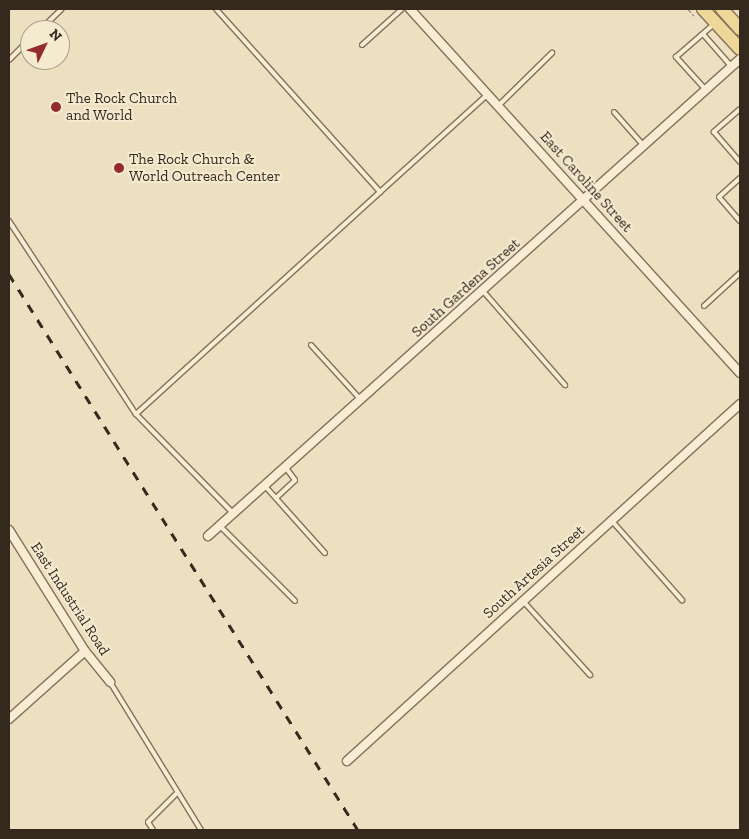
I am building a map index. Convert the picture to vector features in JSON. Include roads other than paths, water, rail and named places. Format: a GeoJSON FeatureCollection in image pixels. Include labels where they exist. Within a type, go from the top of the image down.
{"type":"FeatureCollection","features":[{"type":"Feature","properties":{"kind":"main road"},"geometry":{"type":"LineString","coordinates":[[703,9],[740,49]]}},
{"type":"Feature","properties":{"kind":"main road"},"geometry":{"type":"LineString","coordinates":[[723,9],[739,24]]}},
{"type":"Feature","properties":{"kind":"street","name":"East Caroline Street"},"geometry":{"type":"LineString","coordinates":[[410,9],[740,373]]}},
{"type":"Feature","properties":{"kind":"street","name":"South Gardena Street"},"geometry":{"type":"LineString","coordinates":[[208,536],[584,201],[740,59]]}},
{"type":"Feature","properties":{"kind":"street","name":"South Artesia Street"},"geometry":{"type":"LineString","coordinates":[[347,761],[740,404]]}},
{"type":"Feature","properties":{"kind":"street","name":"East Industrial Road"},"geometry":{"type":"LineString","coordinates":[[9,530],[12,541],[85,651],[110,682]]}},
{"type":"Feature","properties":{"kind":"street"},"geometry":{"type":"LineString","coordinates":[[9,719],[85,651]]}},
{"type":"Feature","properties":{"kind":"lane"},"geometry":{"type":"LineString","coordinates":[[50,20],[62,9]]}},
{"type":"Feature","properties":{"kind":"lane"},"geometry":{"type":"LineString","coordinates":[[216,9],[380,192]]}},
{"type":"Feature","properties":{"kind":"lane"},"geometry":{"type":"LineString","coordinates":[[362,45],[402,9]]}},
{"type":"Feature","properties":{"kind":"lane"},"geometry":{"type":"LineString","coordinates":[[706,90],[676,57],[716,23]]}},
{"type":"Feature","properties":{"kind":"lane"},"geometry":{"type":"LineString","coordinates":[[703,34],[732,66]]}},
{"type":"Feature","properties":{"kind":"lane"},"geometry":{"type":"LineString","coordinates":[[9,60],[20,50]]}},
{"type":"Feature","properties":{"kind":"lane"},"geometry":{"type":"LineString","coordinates":[[498,106],[552,53]]}},
{"type":"Feature","properties":{"kind":"lane"},"geometry":{"type":"LineString","coordinates":[[136,414],[488,94]]}},
{"type":"Feature","properties":{"kind":"lane"},"geometry":{"type":"LineString","coordinates":[[740,109],[714,132],[740,162]]}},
{"type":"Feature","properties":{"kind":"lane"},"geometry":{"type":"LineString","coordinates":[[614,112],[644,146]]}},
{"type":"Feature","properties":{"kind":"lane"},"geometry":{"type":"LineString","coordinates":[[740,178],[719,197],[740,222]]}},
{"type":"Feature","properties":{"kind":"lane"},"geometry":{"type":"LineString","coordinates":[[9,220],[136,414],[234,514]]}},
{"type":"Feature","properties":{"kind":"lane"},"geometry":{"type":"LineString","coordinates":[[704,306],[740,274]]}},
{"type":"Feature","properties":{"kind":"lane"},"geometry":{"type":"LineString","coordinates":[[483,291],[565,385]]}},
{"type":"Feature","properties":{"kind":"lane"},"geometry":{"type":"LineString","coordinates":[[311,345],[362,400]]}},
{"type":"Feature","properties":{"kind":"lane"},"geometry":{"type":"LineString","coordinates":[[276,498],[295,480],[286,468]]}},
{"type":"Feature","properties":{"kind":"lane"},"geometry":{"type":"LineString","coordinates":[[266,486],[325,553]]}},
{"type":"Feature","properties":{"kind":"lane"},"geometry":{"type":"LineString","coordinates":[[612,521],[682,600]]}},
{"type":"Feature","properties":{"kind":"lane"},"geometry":{"type":"LineString","coordinates":[[220,526],[295,601]]}},
{"type":"Feature","properties":{"kind":"lane"},"geometry":{"type":"LineString","coordinates":[[523,601],[590,675]]}},
{"type":"Feature","properties":{"kind":"lane"},"geometry":{"type":"LineString","coordinates":[[110,682],[201,830]]}},
{"type":"Feature","properties":{"kind":"lane"},"geometry":{"type":"LineString","coordinates":[[154,830],[148,822],[177,793]]}},
{"type":"Feature","properties":{"kind":"railway"},"geometry":{"type":"LineString","coordinates":[[9,274],[358,830]]}},
{"type":"Feature","properties":{"kind":"place","name":"The Rock Church and World"},"geometry":{"type":"Point","coordinates":[56,107]}},
{"type":"Feature","properties":{"kind":"place","name":"The Rock Church & World Outreach Center"},"geometry":{"type":"Point","coordinates":[119,168]}}]}
